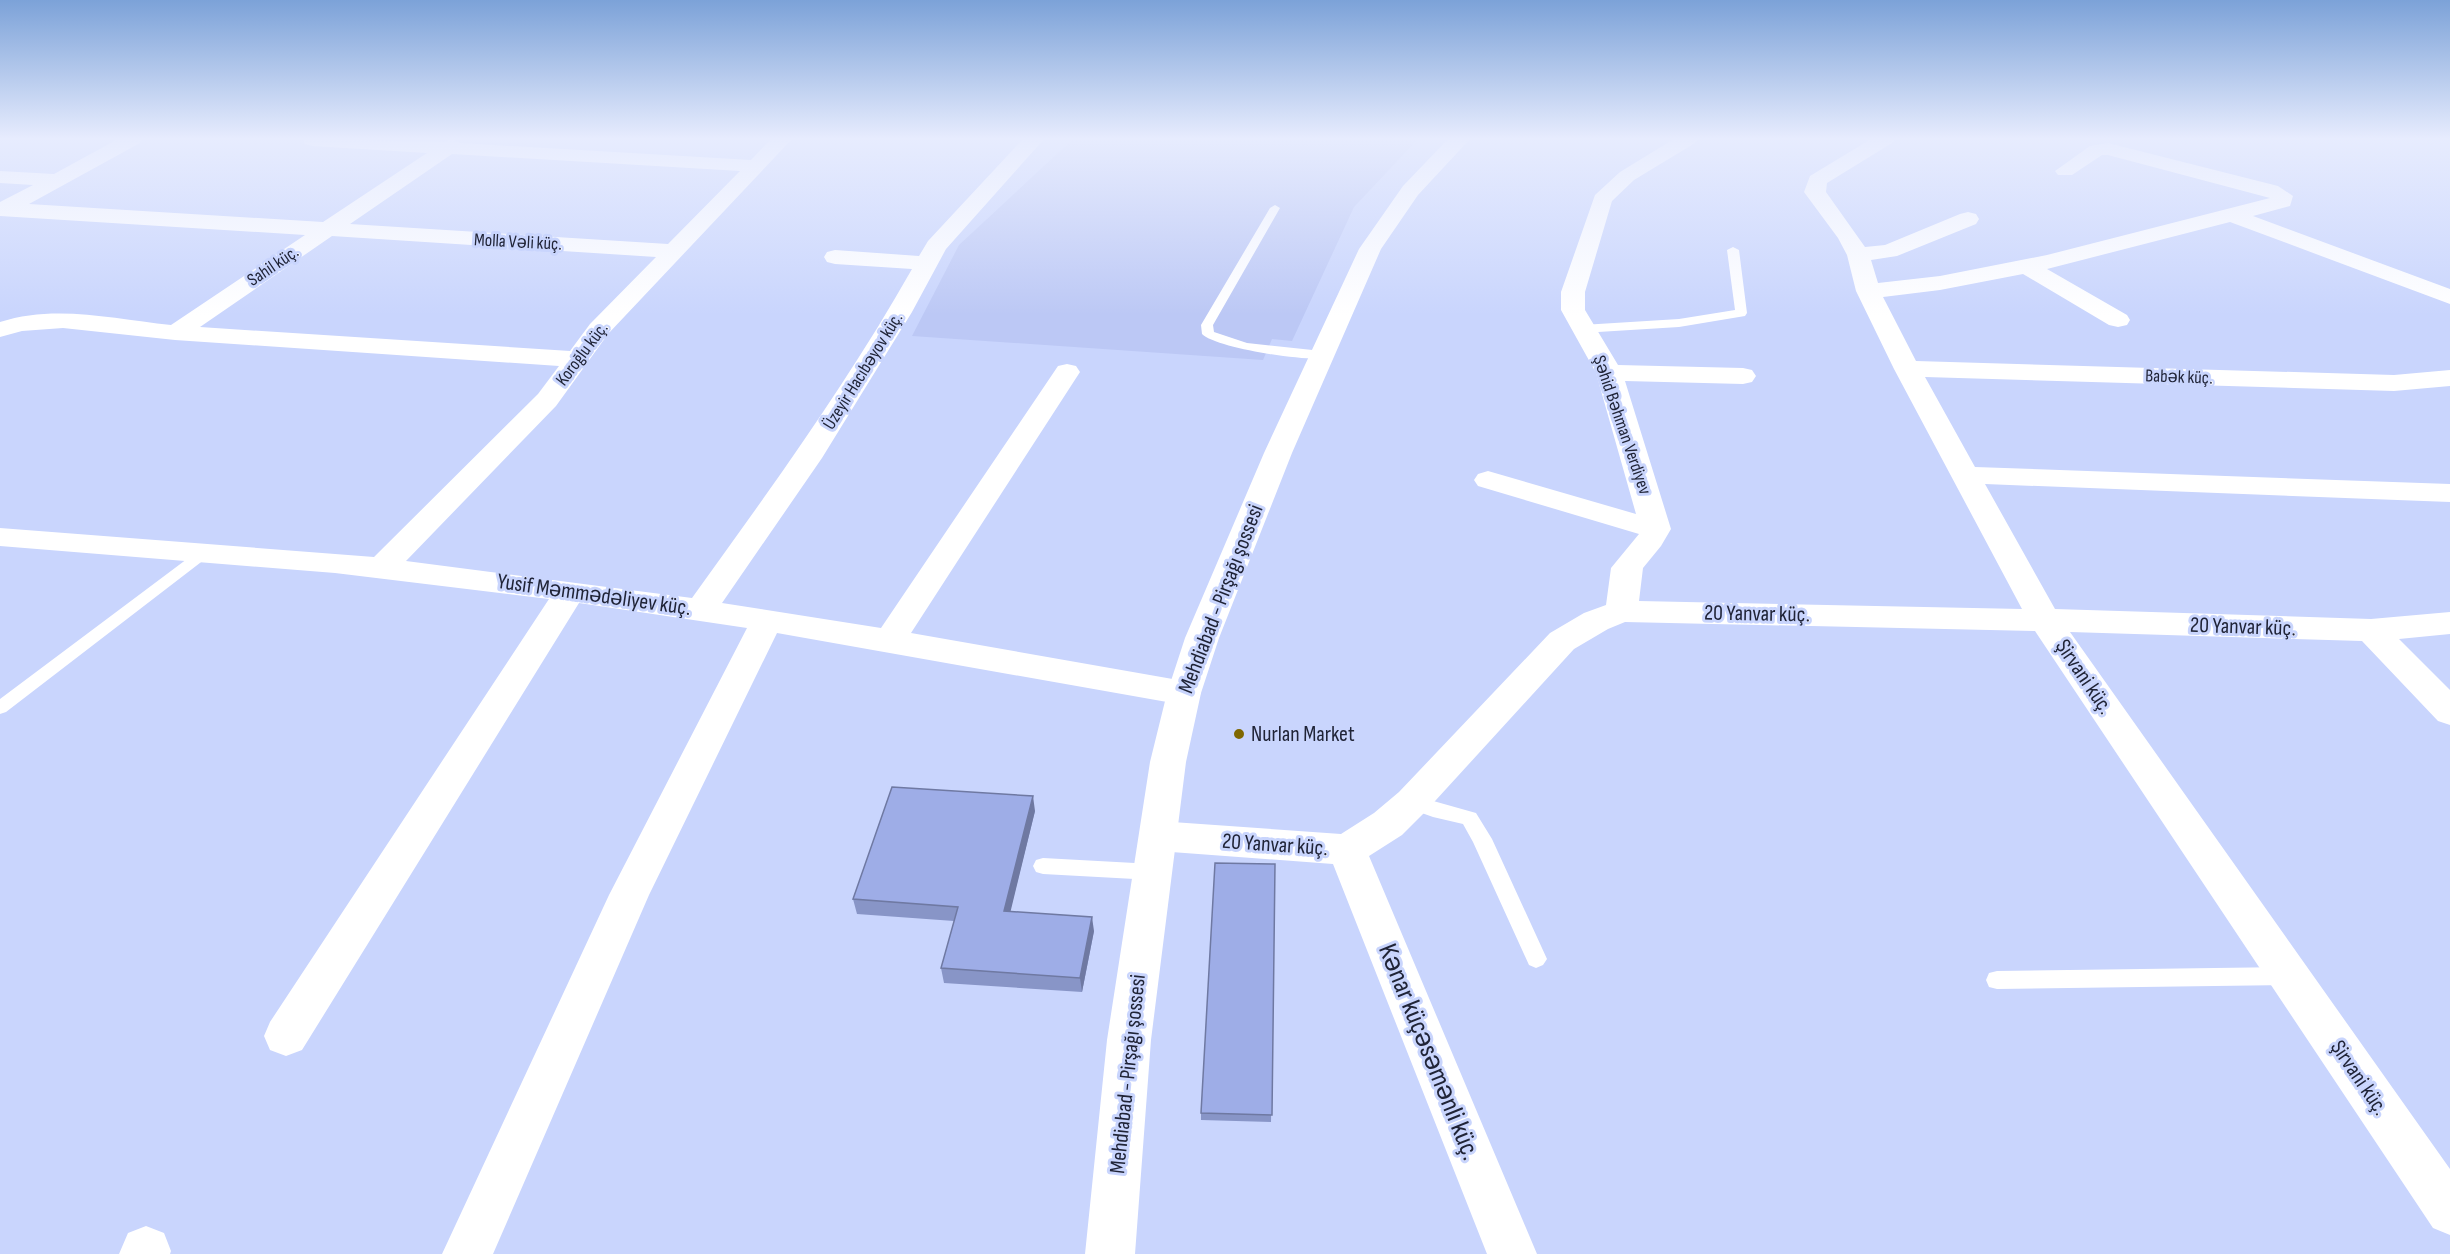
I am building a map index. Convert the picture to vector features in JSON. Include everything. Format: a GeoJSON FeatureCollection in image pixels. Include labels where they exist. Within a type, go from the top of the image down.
{"type":"FeatureCollection","features":[{"type":"Feature","properties":{"kind":"street"},"geometry":{"type":"LineString","coordinates":[[1,210],[24,198]]}},
{"type":"Feature","properties":{"kind":"street","name":"Sahil küç."},"geometry":{"type":"LineString","coordinates":[[175,333],[375,198]]}},
{"type":"Feature","properties":{"kind":"street","name":"Koroğlu küç."},"geometry":{"type":"LineString","coordinates":[[381,568],[547,400],[599,329],[725,198]]}},
{"type":"Feature","properties":{"kind":"street","name":"Üzeyir Hacıbəyov küç."},"geometry":{"type":"LineString","coordinates":[[700,610],[808,458],[900,312],[926,263],[946,234],[980,198]]}},
{"type":"Feature","properties":{"kind":"street","name":"Mehdiabad - Pirşağı şossesi"},"geometry":{"type":"LineString","coordinates":[[1110,1254],[1129,1040],[1168,762],[1184,693],[1231,567],[1322,355],[1370,249],[1405,198]]}},
{"type":"Feature","properties":{"kind":"street","name":"Şəhid Bəhman Verdiyev"},"geometry":{"type":"LineString","coordinates":[[1604,198],[1573,292],[1574,310],[1582,329],[1596,348],[1608,373],[1656,529]]}},
{"type":"Feature","properties":{"kind":"street","name":"Şirvani küç."},"geometry":{"type":"LineString","coordinates":[[1819,198],[1849,237],[1858,255],[1868,291],[1907,369],[2045,620],[2450,1211]]}},
{"type":"Feature","properties":{"kind":"street"},"geometry":{"type":"LineString","coordinates":[[1868,291],[1905,290],[2094,252],[2282,201],[2282,198]]}},
{"type":"Feature","properties":{"kind":"street","name":"Molla Vəli küç."},"geometry":{"type":"LineString","coordinates":[[1,210],[674,251]]}},
{"type":"Feature","properties":{"kind":"street"},"geometry":{"type":"LineString","coordinates":[[2231,215],[2450,297]]}},
{"type":"Feature","properties":{"kind":"street"},"geometry":{"type":"LineString","coordinates":[[1858,255],[1889,251],[1968,219]]}},
{"type":"Feature","properties":{"kind":"street"},"geometry":{"type":"LineString","coordinates":[[835,257],[926,263]]}},
{"type":"Feature","properties":{"kind":"street"},"geometry":{"type":"LineString","coordinates":[[2026,266],[2118,320]]}},
{"type":"Feature","properties":{"kind":"street"},"geometry":{"type":"LineString","coordinates":[[0,330],[22,322],[47,320],[175,333],[454,353],[578,359]]}},
{"type":"Feature","properties":{"kind":"street","name":"Babək küç."},"geometry":{"type":"LineString","coordinates":[[1907,369],[2394,383],[2450,378]]}},
{"type":"Feature","properties":{"kind":"street"},"geometry":{"type":"LineString","coordinates":[[890,640],[1067,372]]}},
{"type":"Feature","properties":{"kind":"street"},"geometry":{"type":"LineString","coordinates":[[1608,373],[1743,376]]}},
{"type":"Feature","properties":{"kind":"street"},"geometry":{"type":"LineString","coordinates":[[1965,475],[2450,493]]}},
{"type":"Feature","properties":{"kind":"street"},"geometry":{"type":"LineString","coordinates":[[1488,480],[1656,529],[1652,540],[1632,560],[1626,570],[1622,611]]}},
{"type":"Feature","properties":{"kind":"street","name":"Yusif Məmmədəliyev küç."},"geometry":{"type":"LineString","coordinates":[[0,537],[381,568],[570,591],[890,640],[1184,693]]}},
{"type":"Feature","properties":{"kind":"street"},"geometry":{"type":"LineString","coordinates":[[286,1036],[570,591]]}},
{"type":"Feature","properties":{"kind":"street","name":"20 Yanvar küç."},"geometry":{"type":"LineString","coordinates":[[1158,836],[1347,850],[1388,824],[1412,802],[1562,641],[1596,621],[1622,611],[2371,630],[2450,622]]}},
{"type":"Feature","properties":{"kind":"street"},"geometry":{"type":"LineString","coordinates":[[467,1254],[629,896],[767,621]]}},
{"type":"Feature","properties":{"kind":"street"},"geometry":{"type":"LineString","coordinates":[[2371,630],[2450,712]]}},
{"type":"Feature","properties":{"kind":"street","name":"Kənar küçəsəmənli küç."},"geometry":{"type":"LineString","coordinates":[[1347,850],[1512,1254]]}},
{"type":"Feature","properties":{"kind":"lane"},"geometry":{"type":"LineString","coordinates":[[1275,208],[1207,325],[1208,334],[1216,339],[1269,349],[1322,355]]}},
{"type":"Feature","properties":{"kind":"lane"},"geometry":{"type":"LineString","coordinates":[[1582,329],[1679,323],[1741,313],[1733,250]]}},
{"type":"Feature","properties":{"kind":"lane"},"geometry":{"type":"LineString","coordinates":[[0,708],[204,554]]}},
{"type":"Feature","properties":{"kind":"lane"},"geometry":{"type":"LineString","coordinates":[[1412,802],[1427,809],[1469,818],[1482,839],[1536,960]]}},
{"type":"Feature","properties":{"kind":"lane"},"geometry":{"type":"LineString","coordinates":[[1043,866],[1153,872]]}},
{"type":"Feature","properties":{"kind":"lane"},"geometry":{"type":"LineString","coordinates":[[1997,980],[2289,976]]}},
{"type":"Feature","properties":{"kind":"shaded area"},"geometry":{"type":"Polygon","coordinates":[[[1010,198],[1363,198],[1354,207],[1292,341],[1272,339],[1263,360],[912,336],[959,245],[1010,198]]]}},
{"type":"Feature","properties":{"kind":"building"},"geometry":{"type":"Polygon","coordinates":[[[892,787],[1033,796],[1004,911],[1092,917],[1080,978],[941,968],[958,907],[853,899],[892,787]]]}},
{"type":"Feature","properties":{"kind":"building"},"geometry":{"type":"Polygon","coordinates":[[[1215,863],[1275,864],[1272,1115],[1201,1113],[1215,863]]]}},
{"type":"Feature","properties":{"kind":"place","name":"Nurlan Market"},"geometry":{"type":"Point","coordinates":[1239,734]}}]}
